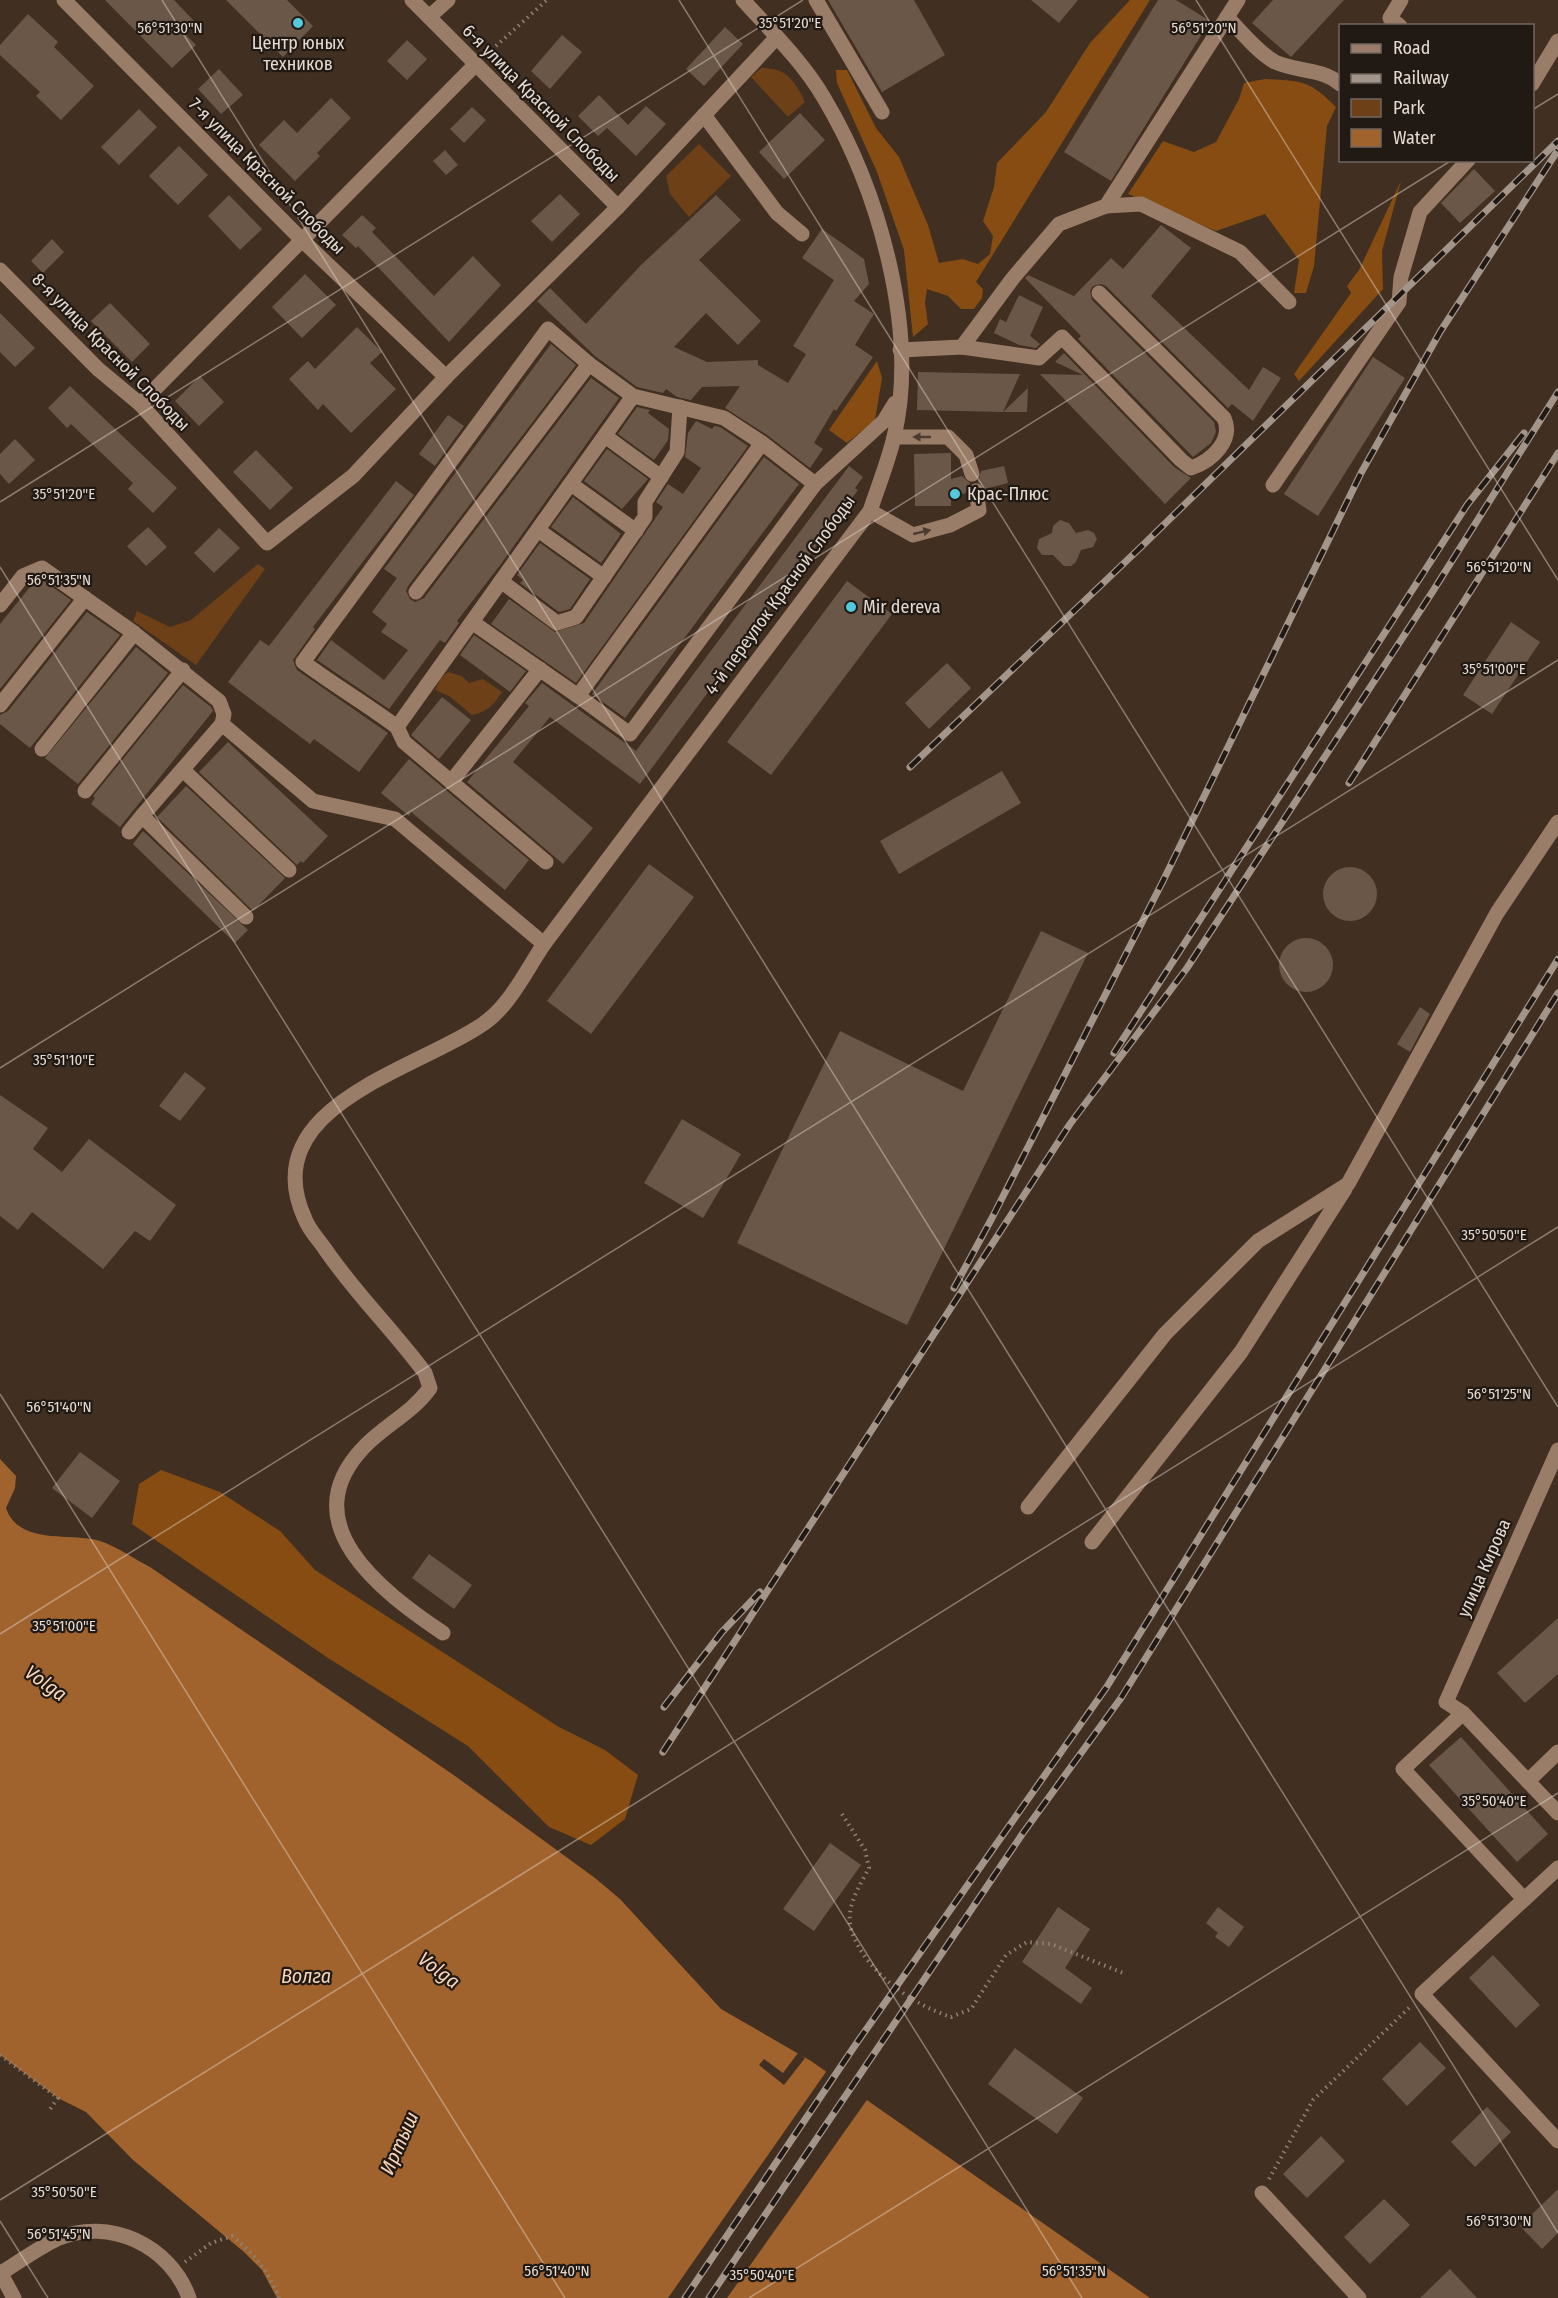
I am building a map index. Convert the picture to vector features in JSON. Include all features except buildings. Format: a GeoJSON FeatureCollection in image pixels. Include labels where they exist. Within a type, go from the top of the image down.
{"type":"FeatureCollection","features":[{"type":"Feature","properties":{"kind":"street","name":"7-я улица Красной Слободы"},"geometry":{"type":"LineString","coordinates":[[64,0],[302,240],[446,377]]}},
{"type":"Feature","properties":{"kind":"street","name":"6-я улица Красной Слободы"},"geometry":{"type":"LineString","coordinates":[[412,0],[618,207]]}},
{"type":"Feature","properties":{"kind":"street"},"geometry":{"type":"LineString","coordinates":[[429,17],[448,0]]}},
{"type":"Feature","properties":{"kind":"street","name":"4-й переулок Красной Слободы"},"geometry":{"type":"LineString","coordinates":[[443,1633],[400,1604],[369,1576],[346,1544],[339,1514],[338,1482],[365,1446],[419,1403],[430,1388],[425,1372],[344,1277],[305,1219],[292,1173],[301,1145],[340,1102],[480,1026],[501,1009],[544,944],[870,511],[894,437],[899,395],[900,350],[889,255],[857,162],[823,97],[777,37],[743,0]]}},
{"type":"Feature","properties":{"kind":"street"},"geometry":{"type":"LineString","coordinates":[[816,0],[882,112]]}},
{"type":"Feature","properties":{"kind":"street"},"geometry":{"type":"LineString","coordinates":[[1106,207],[1238,0]]}},
{"type":"Feature","properties":{"kind":"street"},"geometry":{"type":"LineString","coordinates":[[1398,24],[1390,18],[1401,0]]}},
{"type":"Feature","properties":{"kind":"street"},"geometry":{"type":"LineString","coordinates":[[1227,17],[1273,61],[1292,68],[1330,75],[1339,82]]}},
{"type":"Feature","properties":{"kind":"street"},"geometry":{"type":"LineString","coordinates":[[446,377],[618,207],[777,37]]}},
{"type":"Feature","properties":{"kind":"street"},"geometry":{"type":"LineString","coordinates":[[1534,82],[1558,41]]}},
{"type":"Feature","properties":{"kind":"street"},"geometry":{"type":"LineString","coordinates":[[140,404],[475,65]]}},
{"type":"Feature","properties":{"kind":"street"},"geometry":{"type":"LineString","coordinates":[[704,115],[777,213],[802,234]]}},
{"type":"Feature","properties":{"kind":"street"},"geometry":{"type":"LineString","coordinates":[[1273,486],[1399,302],[1405,260],[1420,212],[1466,162]]}},
{"type":"Feature","properties":{"kind":"street"},"geometry":{"type":"LineString","coordinates":[[962,347],[1013,278],[1059,224],[1106,207],[1141,204],[1240,252],[1289,302]]}},
{"type":"Feature","properties":{"kind":"street","name":"8-я улица Красной Слободы"},"geometry":{"type":"LineString","coordinates":[[0,270],[98,369],[140,404],[267,543],[353,476],[446,377]]}},
{"type":"Feature","properties":{"kind":"street"},"geometry":{"type":"LineString","coordinates":[[900,350],[962,347],[1039,358],[1062,337],[1181,460],[1191,468],[1203,464],[1227,438],[1228,426],[1224,418],[1099,292]]}},
{"type":"Feature","properties":{"kind":"street"},"geometry":{"type":"LineString","coordinates":[[546,862],[404,742],[397,727],[303,662],[548,329],[589,364],[633,396],[724,418],[762,443],[814,484]]}},
{"type":"Feature","properties":{"kind":"street"},"geometry":{"type":"LineString","coordinates":[[416,592],[589,364]]}},
{"type":"Feature","properties":{"kind":"street"},"geometry":{"type":"LineString","coordinates":[[472,622],[630,734],[814,484],[884,421],[899,395]]}},
{"type":"Feature","properties":{"kind":"street"},"geometry":{"type":"LineString","coordinates":[[397,727],[633,396]]}},
{"type":"Feature","properties":{"kind":"street"},"geometry":{"type":"LineString","coordinates":[[501,581],[557,622],[576,617],[645,517],[645,502],[677,452],[680,408]]}},
{"type":"Feature","properties":{"kind":"street"},"geometry":{"type":"LineString","coordinates":[[605,436],[661,477]]}},
{"type":"Feature","properties":{"kind":"street"},"geometry":{"type":"LineString","coordinates":[[894,437],[948,437],[966,455],[972,474]]}},
{"type":"Feature","properties":{"kind":"street"},"geometry":{"type":"LineString","coordinates":[[578,696],[762,443]]}},
{"type":"Feature","properties":{"kind":"street"},"geometry":{"type":"LineString","coordinates":[[571,484],[636,531]]}},
{"type":"Feature","properties":{"kind":"street"},"geometry":{"type":"LineString","coordinates":[[870,511],[913,535],[950,525],[979,510],[976,491]]}},
{"type":"Feature","properties":{"kind":"street"},"geometry":{"type":"LineString","coordinates":[[538,530],[604,577]]}},
{"type":"Feature","properties":{"kind":"street"},"geometry":{"type":"LineString","coordinates":[[0,605],[23,576],[42,568],[134,633],[219,700],[224,714],[222,724],[129,832]]}},
{"type":"Feature","properties":{"kind":"street"},"geometry":{"type":"LineString","coordinates":[[0,705],[85,598]]}},
{"type":"Feature","properties":{"kind":"street"},"geometry":{"type":"LineString","coordinates":[[42,749],[134,633]]}},
{"type":"Feature","properties":{"kind":"street"},"geometry":{"type":"LineString","coordinates":[[451,782],[540,669]]}},
{"type":"Feature","properties":{"kind":"street"},"geometry":{"type":"LineString","coordinates":[[85,790],[183,670]]}},
{"type":"Feature","properties":{"kind":"street"},"geometry":{"type":"LineString","coordinates":[[222,724],[313,801],[395,819],[544,944]]}},
{"type":"Feature","properties":{"kind":"street"},"geometry":{"type":"LineString","coordinates":[[183,770],[289,870]]}},
{"type":"Feature","properties":{"kind":"street"},"geometry":{"type":"LineString","coordinates":[[142,816],[246,917]]}},
{"type":"Feature","properties":{"kind":"street"},"geometry":{"type":"LineString","coordinates":[[1092,1542],[1241,1352],[1348,1184],[1497,913],[1558,822]]}},
{"type":"Feature","properties":{"kind":"street"},"geometry":{"type":"LineString","coordinates":[[1028,1507],[1165,1334],[1258,1241],[1348,1184]]}},
{"type":"Feature","properties":{"kind":"street","name":"улица Кирова"},"geometry":{"type":"LineString","coordinates":[[1463,1713],[1446,1702],[1558,1450]]}},
{"type":"Feature","properties":{"kind":"street"},"geometry":{"type":"LineString","coordinates":[[1524,1899],[1403,1769],[1463,1713],[1558,1813]]}},
{"type":"Feature","properties":{"kind":"street"},"geometry":{"type":"LineString","coordinates":[[1528,1781],[1558,1752]]}},
{"type":"Feature","properties":{"kind":"street"},"geometry":{"type":"LineString","coordinates":[[1558,1868],[1422,1994],[1558,2141]]}},
{"type":"Feature","properties":{"kind":"street"},"geometry":{"type":"LineString","coordinates":[[1262,2193],[1359,2298]]}},
{"type":"Feature","properties":{"kind":"street"},"geometry":{"type":"LineString","coordinates":[[14,2298],[1,2273],[57,2239],[87,2231],[113,2231],[157,2251],[182,2279],[189,2298]]}},
{"type":"Feature","properties":{"kind":"path"},"geometry":{"type":"LineString","coordinates":[[475,65],[547,0]]}},
{"type":"Feature","properties":{"kind":"path"},"geometry":{"type":"LineString","coordinates":[[842,1814],[865,1850],[869,1868],[852,1900],[851,1928],[865,1954],[884,1978],[925,2005],[951,2017],[971,2009],[1006,1955],[1027,1942],[1051,1944],[1123,1973]]}},
{"type":"Feature","properties":{"kind":"path"},"geometry":{"type":"LineString","coordinates":[[1262,2193],[1281,2153],[1313,2100],[1422,1994]]}},
{"type":"Feature","properties":{"kind":"path"},"geometry":{"type":"LineString","coordinates":[[0,2055],[58,2098],[48,2112]]}},
{"type":"Feature","properties":{"kind":"path"},"geometry":{"type":"LineString","coordinates":[[173,2270],[211,2243],[232,2236],[252,2251],[269,2272],[279,2298]]}},
{"type":"Feature","properties":{"kind":"green space"},"geometry":{"type":"Polygon","coordinates":[[[761,68],[770,68],[783,73],[789,77],[801,94],[805,102],[788,117],[751,77],[761,68]]]}},
{"type":"Feature","properties":{"kind":"green space"},"geometry":{"type":"Polygon","coordinates":[[[699,144],[731,176],[689,217],[670,194],[666,176],[699,144]]]}},
{"type":"Feature","properties":{"kind":"green space"},"geometry":{"type":"Polygon","coordinates":[[[258,564],[265,569],[196,665],[133,621],[137,611],[170,627],[191,620],[258,564]]]}},
{"type":"Feature","properties":{"kind":"green space"},"geometry":{"type":"Polygon","coordinates":[[[448,672],[462,676],[469,683],[483,679],[502,692],[490,707],[472,715],[449,696],[435,690],[441,678],[448,672]]]}},
{"type":"Feature","properties":{"kind":"shaded area"},"geometry":{"type":"Polygon","coordinates":[[[1130,0],[1150,0],[976,282],[983,289],[982,298],[974,309],[961,309],[948,296],[927,289],[925,303],[928,324],[913,337],[904,250],[877,172],[837,83],[836,70],[847,70],[876,128],[899,157],[928,225],[939,263],[963,259],[978,264],[990,254],[993,236],[983,221],[994,187],[997,163],[1046,112],[1090,43],[1130,0]]]}},
{"type":"Feature","properties":{"kind":"shaded area"},"geometry":{"type":"Polygon","coordinates":[[[1265,79],[1288,80],[1304,84],[1319,92],[1336,107],[1327,126],[1314,266],[1306,293],[1294,293],[1299,260],[1265,214],[1216,231],[1128,194],[1163,141],[1194,152],[1216,142],[1239,99],[1244,83],[1265,79]]]}},
{"type":"Feature","properties":{"kind":"shaded area"},"geometry":{"type":"Polygon","coordinates":[[[1401,181],[1382,251],[1383,289],[1299,381],[1294,374],[1351,293],[1347,286],[1359,270],[1401,181]]]}},
{"type":"Feature","properties":{"kind":"shaded area"},"geometry":{"type":"Polygon","coordinates":[[[877,361],[882,378],[875,420],[847,443],[829,430],[877,361]]]}},
{"type":"Feature","properties":{"kind":"shaded area"},"geometry":{"type":"Polygon","coordinates":[[[161,1470],[220,1492],[280,1531],[315,1570],[559,1727],[605,1750],[638,1775],[625,1819],[591,1845],[549,1827],[468,1746],[328,1658],[132,1524],[139,1484],[161,1470]]]}},
{"type":"Feature","properties":{"kind":"water","name":"Волга"},"geometry":{"type":"Polygon","coordinates":[[[0,1459],[16,1476],[15,1488],[6,1508],[13,1520],[22,1528],[34,1533],[100,1541],[150,1567],[455,1776],[595,1878],[620,1899],[721,2009],[811,2061],[1150,2298],[277,2298],[262,2270],[244,2252],[133,2160],[86,2112],[58,2098],[0,2055],[0,1459]]]}},
{"type":"Feature","properties":{"kind":"pier"},"geometry":{"type":"Polygon","coordinates":[[[798,2053],[805,2058],[784,2085],[759,2065],[764,2059],[783,2073],[798,2053]]]}},
{"type":"Feature","properties":{"kind":"pier"},"geometry":{"type":"Polygon","coordinates":[[[828,2069],[869,2097],[727,2298],[668,2298],[828,2069]]]}},
{"type":"Feature","properties":{"kind":"railway"},"geometry":{"type":"LineString","coordinates":[[910,767],[1142,546],[1558,141]]}},
{"type":"Feature","properties":{"kind":"railway"},"geometry":{"type":"LineString","coordinates":[[954,1288],[992,1218],[1163,881],[1361,473],[1440,332],[1558,150]]}},
{"type":"Feature","properties":{"kind":"railway"},"geometry":{"type":"LineString","coordinates":[[663,1752],[1070,1124],[1187,968],[1433,591],[1558,392]]}},
{"type":"Feature","properties":{"kind":"railway"},"geometry":{"type":"LineString","coordinates":[[1114,1053],[1467,505],[1524,433]]}},
{"type":"Feature","properties":{"kind":"railway"},"geometry":{"type":"LineString","coordinates":[[1349,783],[1558,453]]}},
{"type":"Feature","properties":{"kind":"railway"},"geometry":{"type":"LineString","coordinates":[[685,2298],[856,2044],[1106,1688],[1558,959]]}},
{"type":"Feature","properties":{"kind":"railway"},"geometry":{"type":"LineString","coordinates":[[709,2298],[1023,1833],[1121,1698],[1558,993]]}},
{"type":"Feature","properties":{"kind":"railway"},"geometry":{"type":"LineString","coordinates":[[664,1707],[722,1632],[760,1592]]}},
{"type":"Feature","properties":{"kind":"place","name":"Центр юных техников"},"geometry":{"type":"Point","coordinates":[298,23]}},
{"type":"Feature","properties":{"kind":"place","name":"Крас-Плюс"},"geometry":{"type":"Point","coordinates":[955,494]}},
{"type":"Feature","properties":{"kind":"place","name":"Mir dereva"},"geometry":{"type":"Point","coordinates":[851,607]}},
{"type":"Feature","properties":{"kind":"water label","name":"Volga"},"geometry":{"type":"Point","coordinates":[46,1683]}},
{"type":"Feature","properties":{"kind":"water label","name":"Volga"},"geometry":{"type":"Point","coordinates":[439,1970]}},
{"type":"Feature","properties":{"kind":"water label","name":"Иртыш"},"geometry":{"type":"Point","coordinates":[399,2143]}}]}
